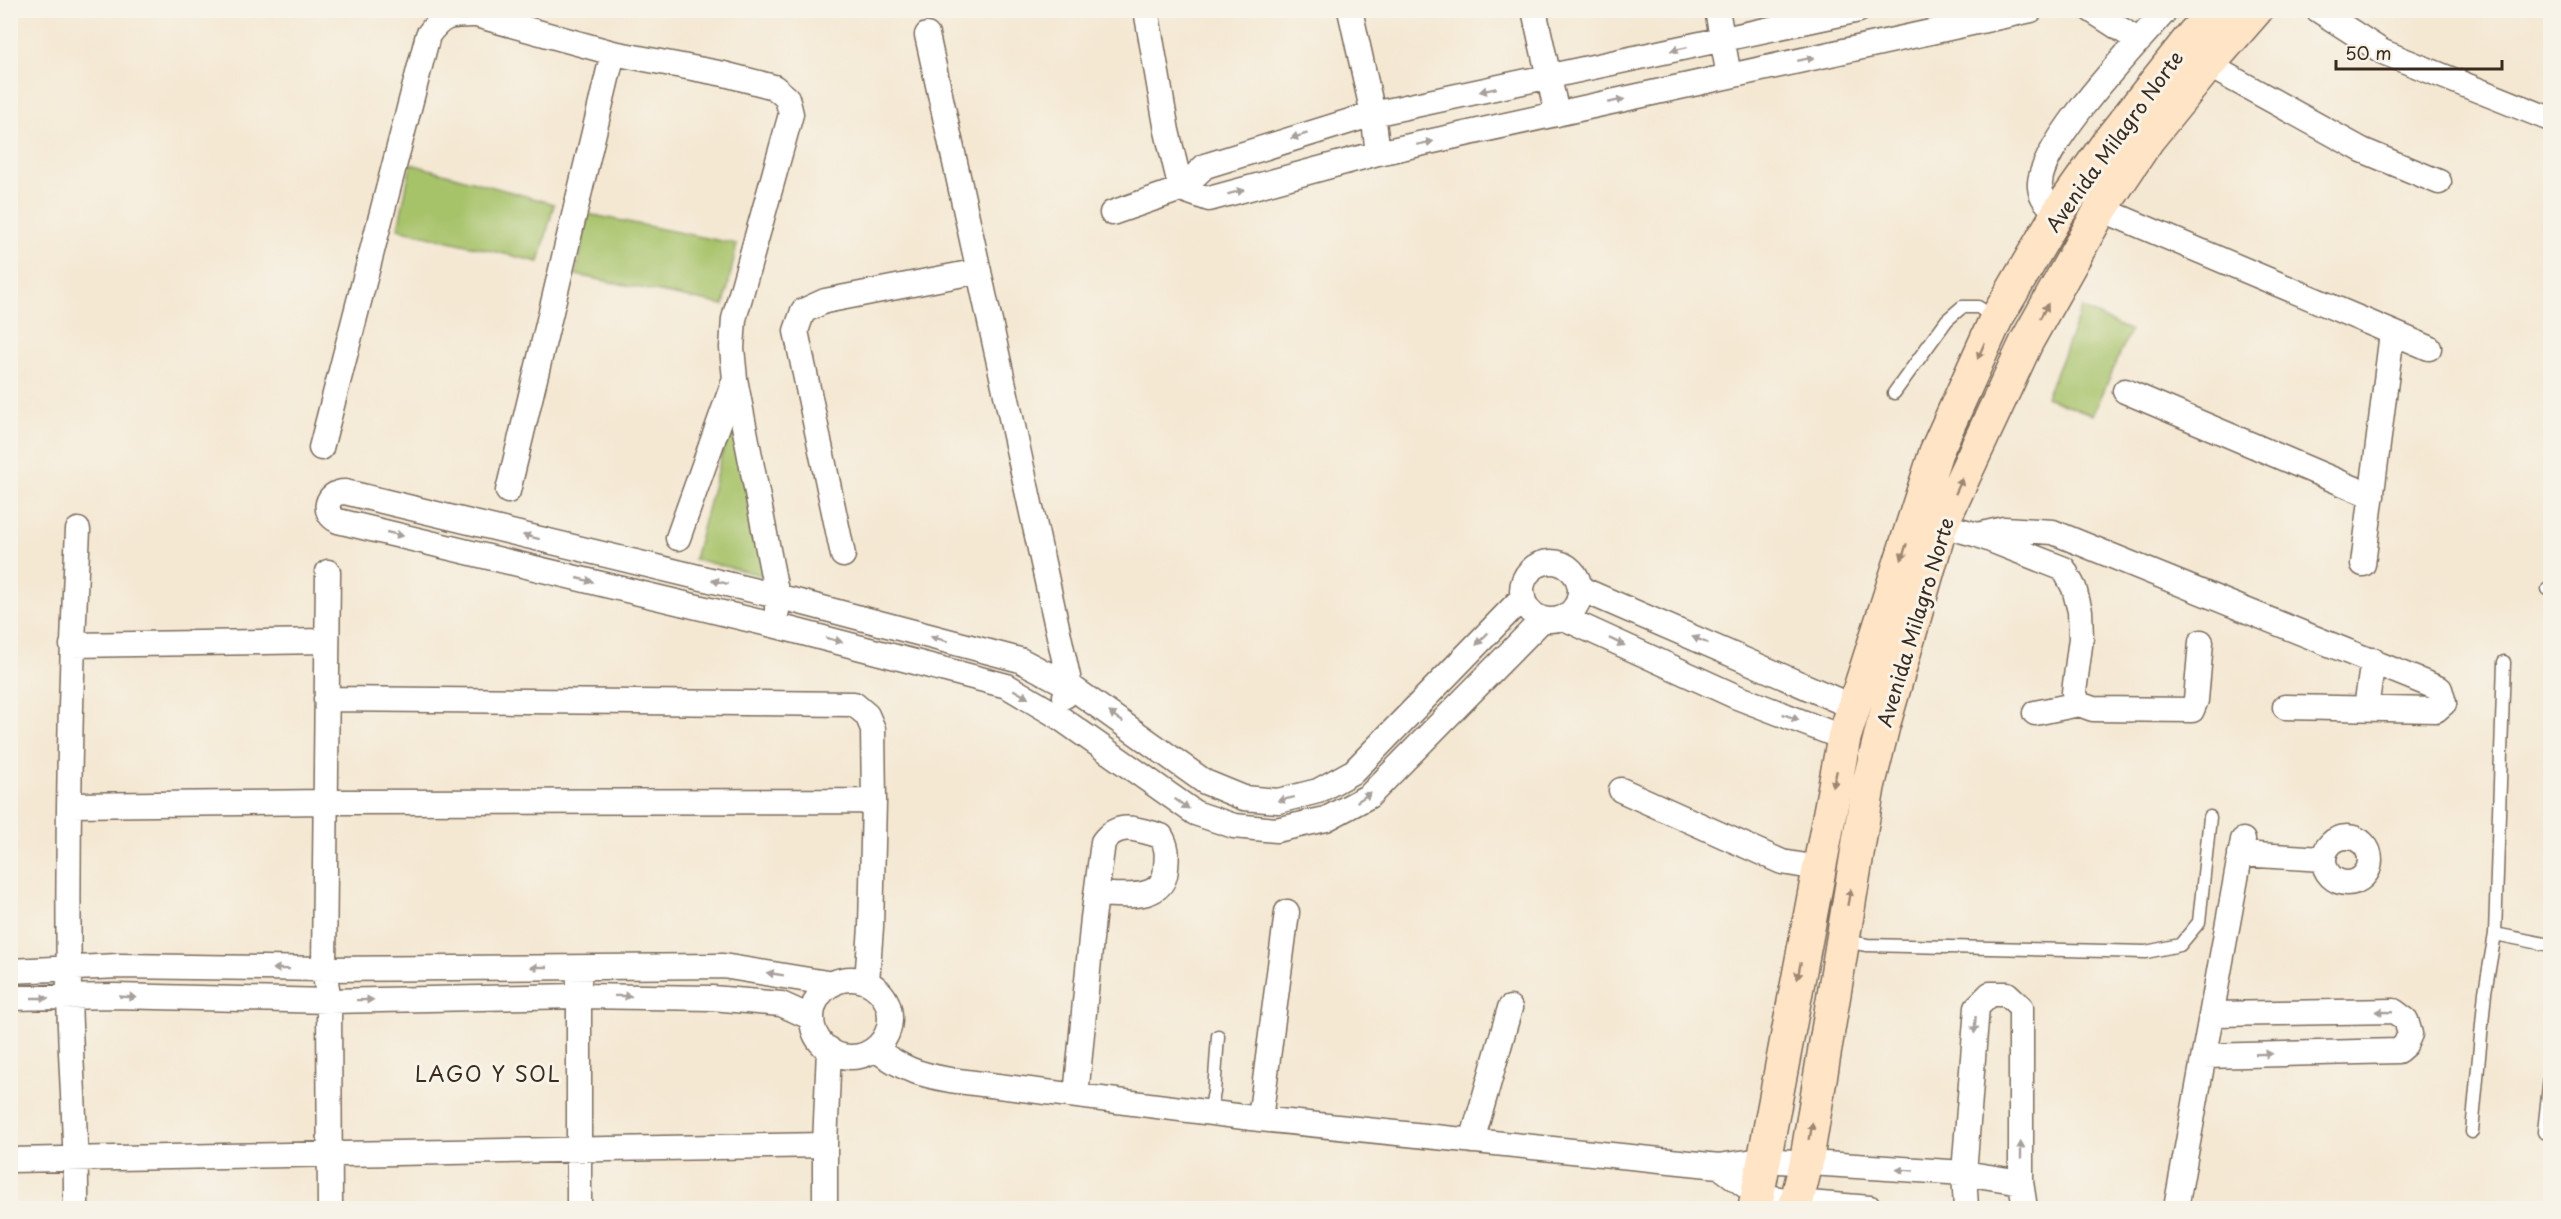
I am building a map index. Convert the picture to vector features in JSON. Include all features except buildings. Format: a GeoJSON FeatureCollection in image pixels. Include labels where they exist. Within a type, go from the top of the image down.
{"type":"FeatureCollection","features":[{"type":"Feature","properties":{"kind":"main road","name":"Avenida Milagro Norte"},"geometry":{"type":"LineString","coordinates":[[1757,1202],[1818,868],[1849,722],[1936,452],[1996,319],[2058,213],[2117,131],[2193,35],[2216,10]]}},
{"type":"Feature","properties":{"kind":"main road","name":"Avenida Milagro Norte"},"geometry":{"type":"LineString","coordinates":[[1796,1206],[1806,1164],[1841,941],[1879,742],[1941,525],[2027,341],[2101,209],[2148,139],[2208,64],[2256,10]]}},
{"type":"Feature","properties":{"kind":"street"},"geometry":{"type":"LineString","coordinates":[[1146,10],[1167,132],[1181,189]]}},
{"type":"Feature","properties":{"kind":"street"},"geometry":{"type":"LineString","coordinates":[[1350,10],[1373,114],[1378,153]]}},
{"type":"Feature","properties":{"kind":"street"},"geometry":{"type":"LineString","coordinates":[[1534,10],[1557,114]]}},
{"type":"Feature","properties":{"kind":"street"},"geometry":{"type":"LineString","coordinates":[[1717,10],[1729,76]]}},
{"type":"Feature","properties":{"kind":"street"},"geometry":{"type":"LineString","coordinates":[[1112,213],[1181,189],[1205,166],[1373,114],[1859,10]]}},
{"type":"Feature","properties":{"kind":"street"},"geometry":{"type":"LineString","coordinates":[[1181,189],[1209,199],[1378,153],[1999,14],[2031,10]]}},
{"type":"Feature","properties":{"kind":"street"},"geometry":{"type":"LineString","coordinates":[[2091,10],[2139,41]]}},
{"type":"Feature","properties":{"kind":"street"},"geometry":{"type":"LineString","coordinates":[[2058,213],[2045,202],[2040,185],[2045,166],[2069,123],[2166,10]]}},
{"type":"Feature","properties":{"kind":"street"},"geometry":{"type":"LineString","coordinates":[[2318,10],[2383,52],[2550,119]]}},
{"type":"Feature","properties":{"kind":"street"},"geometry":{"type":"LineString","coordinates":[[321,448],[428,35],[439,20],[454,15],[476,15],[613,53],[724,74],[774,87],[787,98],[791,114],[734,319],[732,348],[735,379],[777,596],[777,626]]}},
{"type":"Feature","properties":{"kind":"street"},"geometry":{"type":"LineString","coordinates":[[927,34],[1070,686],[1056,715]]}},
{"type":"Feature","properties":{"kind":"street"},"geometry":{"type":"LineString","coordinates":[[508,490],[613,53]]}},
{"type":"Feature","properties":{"kind":"street"},"geometry":{"type":"LineString","coordinates":[[2208,64],[2362,150],[2439,182]]}},
{"type":"Feature","properties":{"kind":"street"},"geometry":{"type":"LineString","coordinates":[[2101,209],[2429,348]]}},
{"type":"Feature","properties":{"kind":"street"},"geometry":{"type":"LineString","coordinates":[[843,555],[796,330],[800,316],[803,311],[825,301],[979,271]]}},
{"type":"Feature","properties":{"kind":"street"},"geometry":{"type":"LineString","coordinates":[[2363,564],[2392,333]]}},
{"type":"Feature","properties":{"kind":"street"},"geometry":{"type":"LineString","coordinates":[[678,538],[735,379]]}},
{"type":"Feature","properties":{"kind":"street"},"geometry":{"type":"LineString","coordinates":[[2125,392],[2372,496]]}},
{"type":"Feature","properties":{"kind":"street"},"geometry":{"type":"LineString","coordinates":[[1523,597],[1354,771],[1318,791],[1278,801],[1244,798],[1205,782],[1070,686],[1020,660],[777,596],[345,492],[332,494],[328,499],[329,513],[338,521],[777,626],[1007,686],[1056,715],[1195,813],[1234,826],[1276,830],[1326,819],[1369,796],[1553,619],[1573,611],[1579,601],[1581,590],[1578,579],[1571,569],[1561,563],[1550,562],[1538,565],[1529,571],[1524,581],[1523,597],[1532,613],[1553,619],[1737,697],[1849,722]]}},
{"type":"Feature","properties":{"kind":"street"},"geometry":{"type":"LineString","coordinates":[[1941,525],[1978,535],[2064,570],[2074,588],[2080,610],[2080,638],[2074,692],[2079,704]]}},
{"type":"Feature","properties":{"kind":"street"},"geometry":{"type":"LineString","coordinates":[[1978,535],[2004,529],[2053,532],[2440,689],[2444,703],[2436,710],[2285,707]]}},
{"type":"Feature","properties":{"kind":"street"},"geometry":{"type":"LineString","coordinates":[[76,1209],[77,1159],[69,968],[72,645],[78,530]]}},
{"type":"Feature","properties":{"kind":"street"},"geometry":{"type":"LineString","coordinates":[[328,572],[324,969],[329,1001],[330,1209]]}},
{"type":"Feature","properties":{"kind":"street"},"geometry":{"type":"LineString","coordinates":[[1581,590],[1849,722]]}},
{"type":"Feature","properties":{"kind":"street"},"geometry":{"type":"LineString","coordinates":[[72,645],[327,641]]}},
{"type":"Feature","properties":{"kind":"street"},"geometry":{"type":"LineString","coordinates":[[2035,713],[2079,704],[2092,709],[2192,710],[2196,700],[2201,642]]}},
{"type":"Feature","properties":{"kind":"street"},"geometry":{"type":"LineString","coordinates":[[2366,708],[2373,660]]}},
{"type":"Feature","properties":{"kind":"street"},"geometry":{"type":"LineString","coordinates":[[326,699],[854,704],[861,708],[871,721],[874,801],[871,927],[867,982]]}},
{"type":"Feature","properties":{"kind":"street"},"geometry":{"type":"LineString","coordinates":[[1621,790],[1782,862],[1818,868]]}},
{"type":"Feature","properties":{"kind":"street"},"geometry":{"type":"LineString","coordinates":[[71,805],[874,801]]}},
{"type":"Feature","properties":{"kind":"street"},"geometry":{"type":"LineString","coordinates":[[2176,1209],[2242,847],[2323,859]]}},
{"type":"Feature","properties":{"kind":"street"},"geometry":{"type":"LineString","coordinates":[[1076,1096],[1096,894]]}},
{"type":"Feature","properties":{"kind":"street"},"geometry":{"type":"LineString","coordinates":[[1260,1119],[1287,912]]}},
{"type":"Feature","properties":{"kind":"street"},"geometry":{"type":"LineString","coordinates":[[10,971],[119,966],[324,969],[723,966],[833,984]]}},
{"type":"Feature","properties":{"kind":"street"},"geometry":{"type":"LineString","coordinates":[[579,967],[579,1209]]}},
{"type":"Feature","properties":{"kind":"street"},"geometry":{"type":"LineString","coordinates":[[849,979],[867,982],[881,993],[890,1012],[887,1033],[875,1050],[852,1057],[839,1055],[829,1049],[817,1035],[812,1018],[818,998],[833,984],[849,979]]}},
{"type":"Feature","properties":{"kind":"street"},"geometry":{"type":"LineString","coordinates":[[1965,1209],[1964,1173],[1977,1007],[1990,994],[2007,994],[2020,1007],[2021,1182],[2025,1209]]}},
{"type":"Feature","properties":{"kind":"street"},"geometry":{"type":"LineString","coordinates":[[10,998],[114,996],[329,1001],[579,996],[724,999],[781,1004],[812,1018]]}},
{"type":"Feature","properties":{"kind":"street"},"geometry":{"type":"LineString","coordinates":[[1472,1141],[1510,1008]]}},
{"type":"Feature","properties":{"kind":"street"},"geometry":{"type":"LineString","coordinates":[[2205,1056],[2398,1051],[2405,1045],[2410,1034],[2406,1020],[2394,1011],[2212,1014]]}},
{"type":"Feature","properties":{"kind":"street"},"geometry":{"type":"LineString","coordinates":[[825,1209],[829,1049]]}},
{"type":"Feature","properties":{"kind":"street"},"geometry":{"type":"LineString","coordinates":[[875,1050],[898,1066],[919,1074],[950,1080],[1260,1119],[1719,1166],[1764,1160],[1964,1173],[2021,1182]]}},
{"type":"Feature","properties":{"kind":"street"},"geometry":{"type":"LineString","coordinates":[[10,1160],[330,1156],[825,1145]]}},
{"type":"Feature","properties":{"kind":"street"},"geometry":{"type":"LineString","coordinates":[[1719,1166],[1757,1202],[1870,1209]]}},
{"type":"Feature","properties":{"kind":"lane"},"geometry":{"type":"LineString","coordinates":[[1894,393],[1947,320],[1962,307],[1978,308],[1996,319]]}},
{"type":"Feature","properties":{"kind":"lane"},"geometry":{"type":"LineString","coordinates":[[2472,1132],[2485,992],[2495,934],[2504,662]]}},
{"type":"Feature","properties":{"kind":"lane"},"geometry":{"type":"LineString","coordinates":[[1841,941],[1867,945],[2146,952],[2180,945],[2199,922],[2210,817]]}},
{"type":"Feature","properties":{"kind":"lane"},"geometry":{"type":"LineString","coordinates":[[2495,934],[2550,945]]}},
{"type":"Feature","properties":{"kind":"lane"},"geometry":{"type":"LineString","coordinates":[[1210,1112],[1214,1092],[1218,1036]]}},
{"type":"Feature","properties":{"kind":"lane"},"geometry":{"type":"LineString","coordinates":[[2544,1132],[2550,1076]]}},
{"type":"Feature","properties":{"kind":"green space"},"geometry":{"type":"Polygon","coordinates":[[[411,164],[554,204],[539,262],[398,229],[411,164]]]}},
{"type":"Feature","properties":{"kind":"green space"},"geometry":{"type":"Polygon","coordinates":[[[588,214],[737,244],[724,305],[576,275],[588,214]]]}},
{"type":"Feature","properties":{"kind":"green space"},"geometry":{"type":"Polygon","coordinates":[[[2082,308],[2130,331],[2093,415],[2046,397],[2082,308]]]}},
{"type":"Feature","properties":{"kind":"green space"},"geometry":{"type":"Polygon","coordinates":[[[731,420],[765,576],[694,559],[731,420]]]}},
{"type":"Feature","properties":{"kind":"district","name":"LAGO Y SOL"},"geometry":{"type":"Point","coordinates":[488,1073]}}]}
